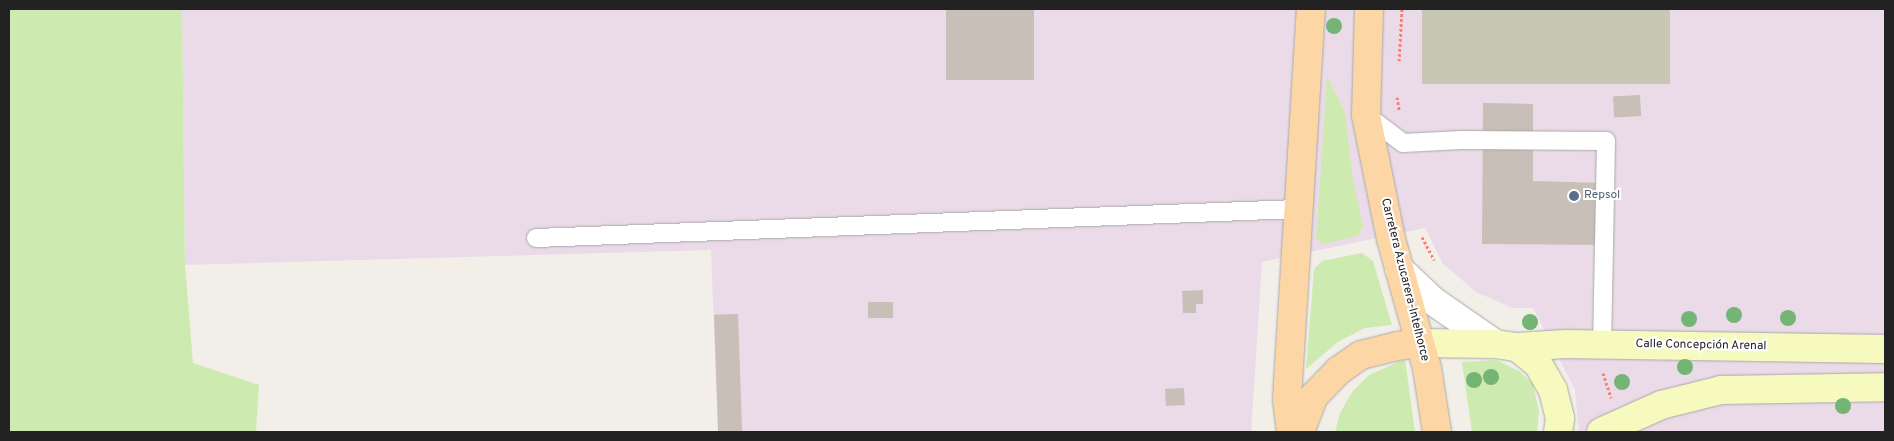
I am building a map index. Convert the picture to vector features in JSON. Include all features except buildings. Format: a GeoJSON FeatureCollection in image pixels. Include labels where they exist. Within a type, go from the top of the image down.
{"type":"FeatureCollection","features":[{"type":"Feature","properties":{"kind":"main road"},"geometry":{"type":"LineString","coordinates":[[1291,432],[1287,399],[1311,9]]}},
{"type":"Feature","properties":{"kind":"main road","name":"Carretera Azucarera-Intelhorce"},"geometry":{"type":"LineString","coordinates":[[1369,9],[1366,116],[1391,239],[1427,368],[1437,432]]}},
{"type":"Feature","properties":{"kind":"main road"},"geometry":{"type":"LineString","coordinates":[[1300,432],[1314,396],[1338,371],[1361,355],[1397,346],[1419,344]]}},
{"type":"Feature","properties":{"kind":"main road","name":"Calle Concepción Arenal"},"geometry":{"type":"LineString","coordinates":[[1419,344],[1593,344],[1885,349]]}},
{"type":"Feature","properties":{"kind":"main road"},"geometry":{"type":"LineString","coordinates":[[1506,345],[1538,364],[1553,390],[1560,418],[1558,432]]}},
{"type":"Feature","properties":{"kind":"main road"},"geometry":{"type":"LineString","coordinates":[[1611,427],[1661,405],[1721,390],[1885,387]]}},
{"type":"Feature","properties":{"kind":"street"},"geometry":{"type":"LineString","coordinates":[[1399,269],[1433,301],[1506,345]]}},
{"type":"Feature","properties":{"kind":"lane"},"geometry":{"type":"LineString","coordinates":[[1366,116],[1403,144],[1462,140],[1606,141],[1593,344]]}},
{"type":"Feature","properties":{"kind":"lane"},"geometry":{"type":"LineString","coordinates":[[536,238],[1298,209]]}},
{"type":"Feature","properties":{"kind":"path"},"geometry":{"type":"LineString","coordinates":[[1398,65],[1402,9]]}},
{"type":"Feature","properties":{"kind":"path"},"geometry":{"type":"LineString","coordinates":[[1397,93],[1403,144]]}},
{"type":"Feature","properties":{"kind":"path"},"geometry":{"type":"LineString","coordinates":[[1420,232],[1438,268]]}},
{"type":"Feature","properties":{"kind":"path"},"geometry":{"type":"LineString","coordinates":[[1593,344],[1601,364],[1611,427]]}},
{"type":"Feature","properties":{"kind":"shaded area"},"geometry":{"type":"Polygon","coordinates":[[[182,9],[1885,9],[1885,432],[1579,432],[1575,390],[1533,308],[1513,308],[1476,292],[1443,264],[1425,228],[1262,262],[1251,432],[718,432],[711,250],[185,265],[182,9]]]}},
{"type":"Feature","properties":{"kind":"shaded area"},"geometry":{"type":"Polygon","coordinates":[[[1422,9],[1670,9],[1670,84],[1422,84],[1422,9]]]}},
{"type":"Feature","properties":{"kind":"green space"},"geometry":{"type":"Polygon","coordinates":[[[9,9],[182,9],[185,265],[193,363],[259,385],[256,432],[9,432],[9,9]]]}},
{"type":"Feature","properties":{"kind":"green space"},"geometry":{"type":"Polygon","coordinates":[[[1327,76],[1345,112],[1352,174],[1363,226],[1358,236],[1323,244],[1316,239],[1327,76]]]}},
{"type":"Feature","properties":{"kind":"green space"},"geometry":{"type":"Polygon","coordinates":[[[1362,253],[1373,261],[1392,325],[1365,328],[1338,342],[1306,369],[1314,269],[1322,261],[1362,253]]]}},
{"type":"Feature","properties":{"kind":"green space"},"geometry":{"type":"Polygon","coordinates":[[[1405,359],[1415,432],[1335,432],[1340,413],[1352,392],[1369,375],[1405,359]]]}},
{"type":"Feature","properties":{"kind":"green space"},"geometry":{"type":"Polygon","coordinates":[[[1496,360],[1519,371],[1533,384],[1539,411],[1537,432],[1472,432],[1462,362],[1496,360]]]}},
{"type":"Feature","properties":{"kind":"place","name":"Repsol"},"geometry":{"type":"Point","coordinates":[1574,196]}}]}
